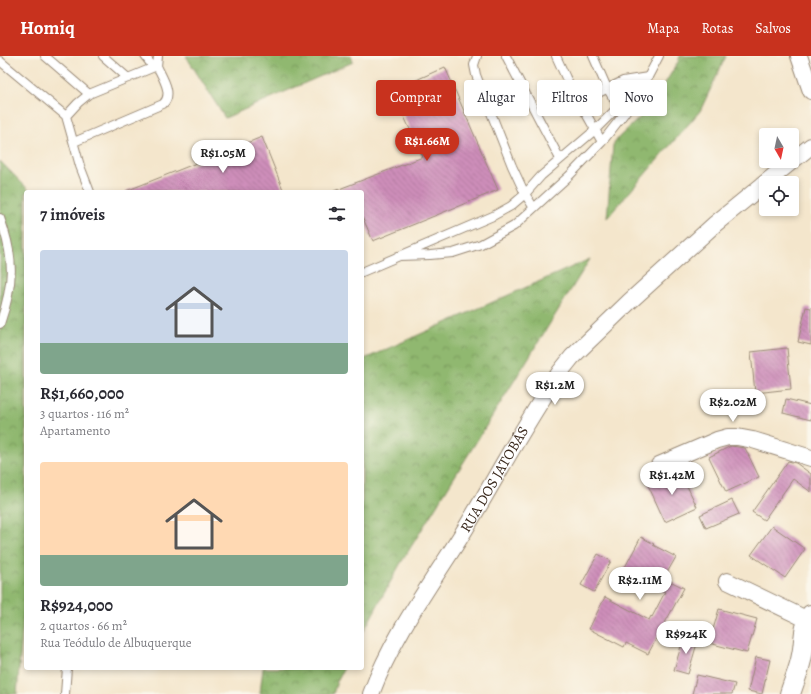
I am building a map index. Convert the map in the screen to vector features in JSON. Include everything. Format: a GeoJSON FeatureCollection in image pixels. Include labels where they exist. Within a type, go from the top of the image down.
{"type":"FeatureCollection","features":[{"type":"Feature","properties":{"kind":"street"},"geometry":{"type":"LineString","coordinates":[[799,56],[811,91]]}},
{"type":"Feature","properties":{"kind":"street","name":"RUA DOS JATOBÁS"},"geometry":{"type":"LineString","coordinates":[[799,155],[811,146]]}},
{"type":"Feature","properties":{"kind":"street","name":"RUA DOS JATOBÁS"},"geometry":{"type":"LineString","coordinates":[[371,694],[388,656],[418,604],[560,372],[572,357],[663,270],[715,224],[783,168]]}},
{"type":"Feature","properties":{"kind":"street"},"geometry":{"type":"LineString","coordinates":[[659,465],[717,440],[728,437],[753,440],[811,458]]}},
{"type":"Feature","properties":{"kind":"street"},"geometry":{"type":"LineString","coordinates":[[727,581],[810,618],[804,636],[807,653],[790,694]]}},
{"type":"Feature","properties":{"kind":"lane"},"geometry":{"type":"LineString","coordinates":[[45,56],[89,94]]}},
{"type":"Feature","properties":{"kind":"lane"},"geometry":{"type":"LineString","coordinates":[[103,56],[128,78]]}},
{"type":"Feature","properties":{"kind":"lane"},"geometry":{"type":"LineString","coordinates":[[74,142],[163,104],[166,101],[168,96],[164,80],[145,56]]}},
{"type":"Feature","properties":{"kind":"lane"},"geometry":{"type":"LineString","coordinates":[[155,67],[158,56]]}},
{"type":"Feature","properties":{"kind":"lane"},"geometry":{"type":"LineString","coordinates":[[477,56],[474,65],[476,75],[512,166],[525,194],[534,208]]}},
{"type":"Feature","properties":{"kind":"lane"},"geometry":{"type":"LineString","coordinates":[[506,56],[560,159]]}},
{"type":"Feature","properties":{"kind":"lane"},"geometry":{"type":"LineString","coordinates":[[556,56],[567,80]]}},
{"type":"Feature","properties":{"kind":"lane"},"geometry":{"type":"LineString","coordinates":[[593,56],[610,93]]}},
{"type":"Feature","properties":{"kind":"lane"},"geometry":{"type":"LineString","coordinates":[[646,80],[659,56]]}},
{"type":"Feature","properties":{"kind":"lane"},"geometry":{"type":"LineString","coordinates":[[0,61],[66,116],[80,166],[89,190]]}},
{"type":"Feature","properties":{"kind":"lane"},"geometry":{"type":"LineString","coordinates":[[66,116],[89,94],[155,67]]}},
{"type":"Feature","properties":{"kind":"lane"},"geometry":{"type":"LineString","coordinates":[[602,91],[624,81],[648,77]]}},
{"type":"Feature","properties":{"kind":"lane"},"geometry":{"type":"LineString","coordinates":[[364,271],[494,216],[511,206],[525,194],[541,176],[595,130],[610,115]]}},
{"type":"Feature","properties":{"kind":"lane"},"geometry":{"type":"LineString","coordinates":[[588,116],[602,142]]}},
{"type":"Feature","properties":{"kind":"lane"},"geometry":{"type":"LineString","coordinates":[[398,256],[453,253],[481,244],[514,226],[569,176],[602,142],[622,116]]}},
{"type":"Feature","properties":{"kind":"lane"},"geometry":{"type":"LineString","coordinates":[[0,218],[6,234],[10,254],[12,278],[9,298],[0,324]]}},
{"type":"Feature","properties":{"kind":"lane"},"geometry":{"type":"LineString","coordinates":[[65,694],[67,670]]}},
{"type":"Feature","properties":{"kind":"green space"},"geometry":{"type":"Polygon","coordinates":[[[186,56],[351,56],[353,62],[225,118],[186,56]]]}},
{"type":"Feature","properties":{"kind":"green space"},"geometry":{"type":"Polygon","coordinates":[[[680,56],[726,56],[700,111],[607,218],[613,145],[619,137],[641,116],[667,116],[667,80],[680,56]]]}},
{"type":"Feature","properties":{"kind":"green space"},"geometry":{"type":"Polygon","coordinates":[[[0,161],[29,190],[24,190],[24,608],[17,694],[0,694],[0,161]]]}},
{"type":"Feature","properties":{"kind":"green space"},"geometry":{"type":"Polygon","coordinates":[[[590,259],[399,566],[364,630],[364,359],[590,259]]]}},
{"type":"Feature","properties":{"kind":"green space"},"geometry":{"type":"Polygon","coordinates":[[[263,670],[343,670],[337,681],[333,694],[260,694],[263,670]]]}},
{"type":"Feature","properties":{"kind":"building"},"geometry":{"type":"Polygon","coordinates":[[[445,67],[451,80],[416,80],[445,67]]]}},
{"type":"Feature","properties":{"kind":"building"},"geometry":{"type":"Polygon","coordinates":[[[456,93],[464,111],[464,116],[466,116],[498,190],[373,241],[364,221],[364,190],[337,190],[423,157],[404,116],[456,116],[456,93]]]}},
{"type":"Feature","properties":{"kind":"building"},"geometry":{"type":"Polygon","coordinates":[[[262,137],[283,190],[129,190],[262,137]]]}},
{"type":"Feature","properties":{"kind":"building"},"geometry":{"type":"Polygon","coordinates":[[[806,307],[811,308],[811,345],[798,342],[806,307]]]}},
{"type":"Feature","properties":{"kind":"building"},"geometry":{"type":"Polygon","coordinates":[[[787,348],[791,389],[755,393],[751,352],[787,348]]]}},
{"type":"Feature","properties":{"kind":"building"},"geometry":{"type":"Polygon","coordinates":[[[786,399],[811,405],[811,420],[783,413],[786,399]]]}},
{"type":"Feature","properties":{"kind":"building"},"geometry":{"type":"Polygon","coordinates":[[[731,446],[745,448],[759,477],[726,492],[709,457],[731,446]]]}},
{"type":"Feature","properties":{"kind":"building"},"geometry":{"type":"Polygon","coordinates":[[[788,461],[796,463],[811,474],[811,492],[793,479],[764,520],[752,512],[788,461]]]}},
{"type":"Feature","properties":{"kind":"building"},"geometry":{"type":"Polygon","coordinates":[[[680,471],[697,507],[665,522],[648,485],[680,471]]]}},
{"type":"Feature","properties":{"kind":"building"},"geometry":{"type":"Polygon","coordinates":[[[732,500],[739,514],[706,528],[700,515],[732,500]]]}},
{"type":"Feature","properties":{"kind":"building"},"geometry":{"type":"Polygon","coordinates":[[[772,526],[805,549],[785,578],[751,555],[772,526]]]}},
{"type":"Feature","properties":{"kind":"building"},"geometry":{"type":"Polygon","coordinates":[[[641,537],[676,557],[664,578],[684,588],[648,654],[626,643],[624,647],[589,629],[605,597],[649,620],[651,616],[652,617],[665,592],[624,569],[641,537]]]}},
{"type":"Feature","properties":{"kind":"building"},"geometry":{"type":"Polygon","coordinates":[[[598,554],[611,561],[594,592],[581,585],[598,554]]]}},
{"type":"Feature","properties":{"kind":"building"},"geometry":{"type":"Polygon","coordinates":[[[719,609],[757,619],[747,653],[709,643],[719,609]]]}},
{"type":"Feature","properties":{"kind":"building"},"geometry":{"type":"Polygon","coordinates":[[[684,636],[698,640],[688,674],[674,670],[684,636]]]}},
{"type":"Feature","properties":{"kind":"building"},"geometry":{"type":"Polygon","coordinates":[[[756,657],[770,660],[762,694],[748,691],[756,657]]]}},
{"type":"Feature","properties":{"kind":"building"},"geometry":{"type":"Polygon","coordinates":[[[697,675],[735,684],[732,694],[692,694],[697,675]]]}}]}
